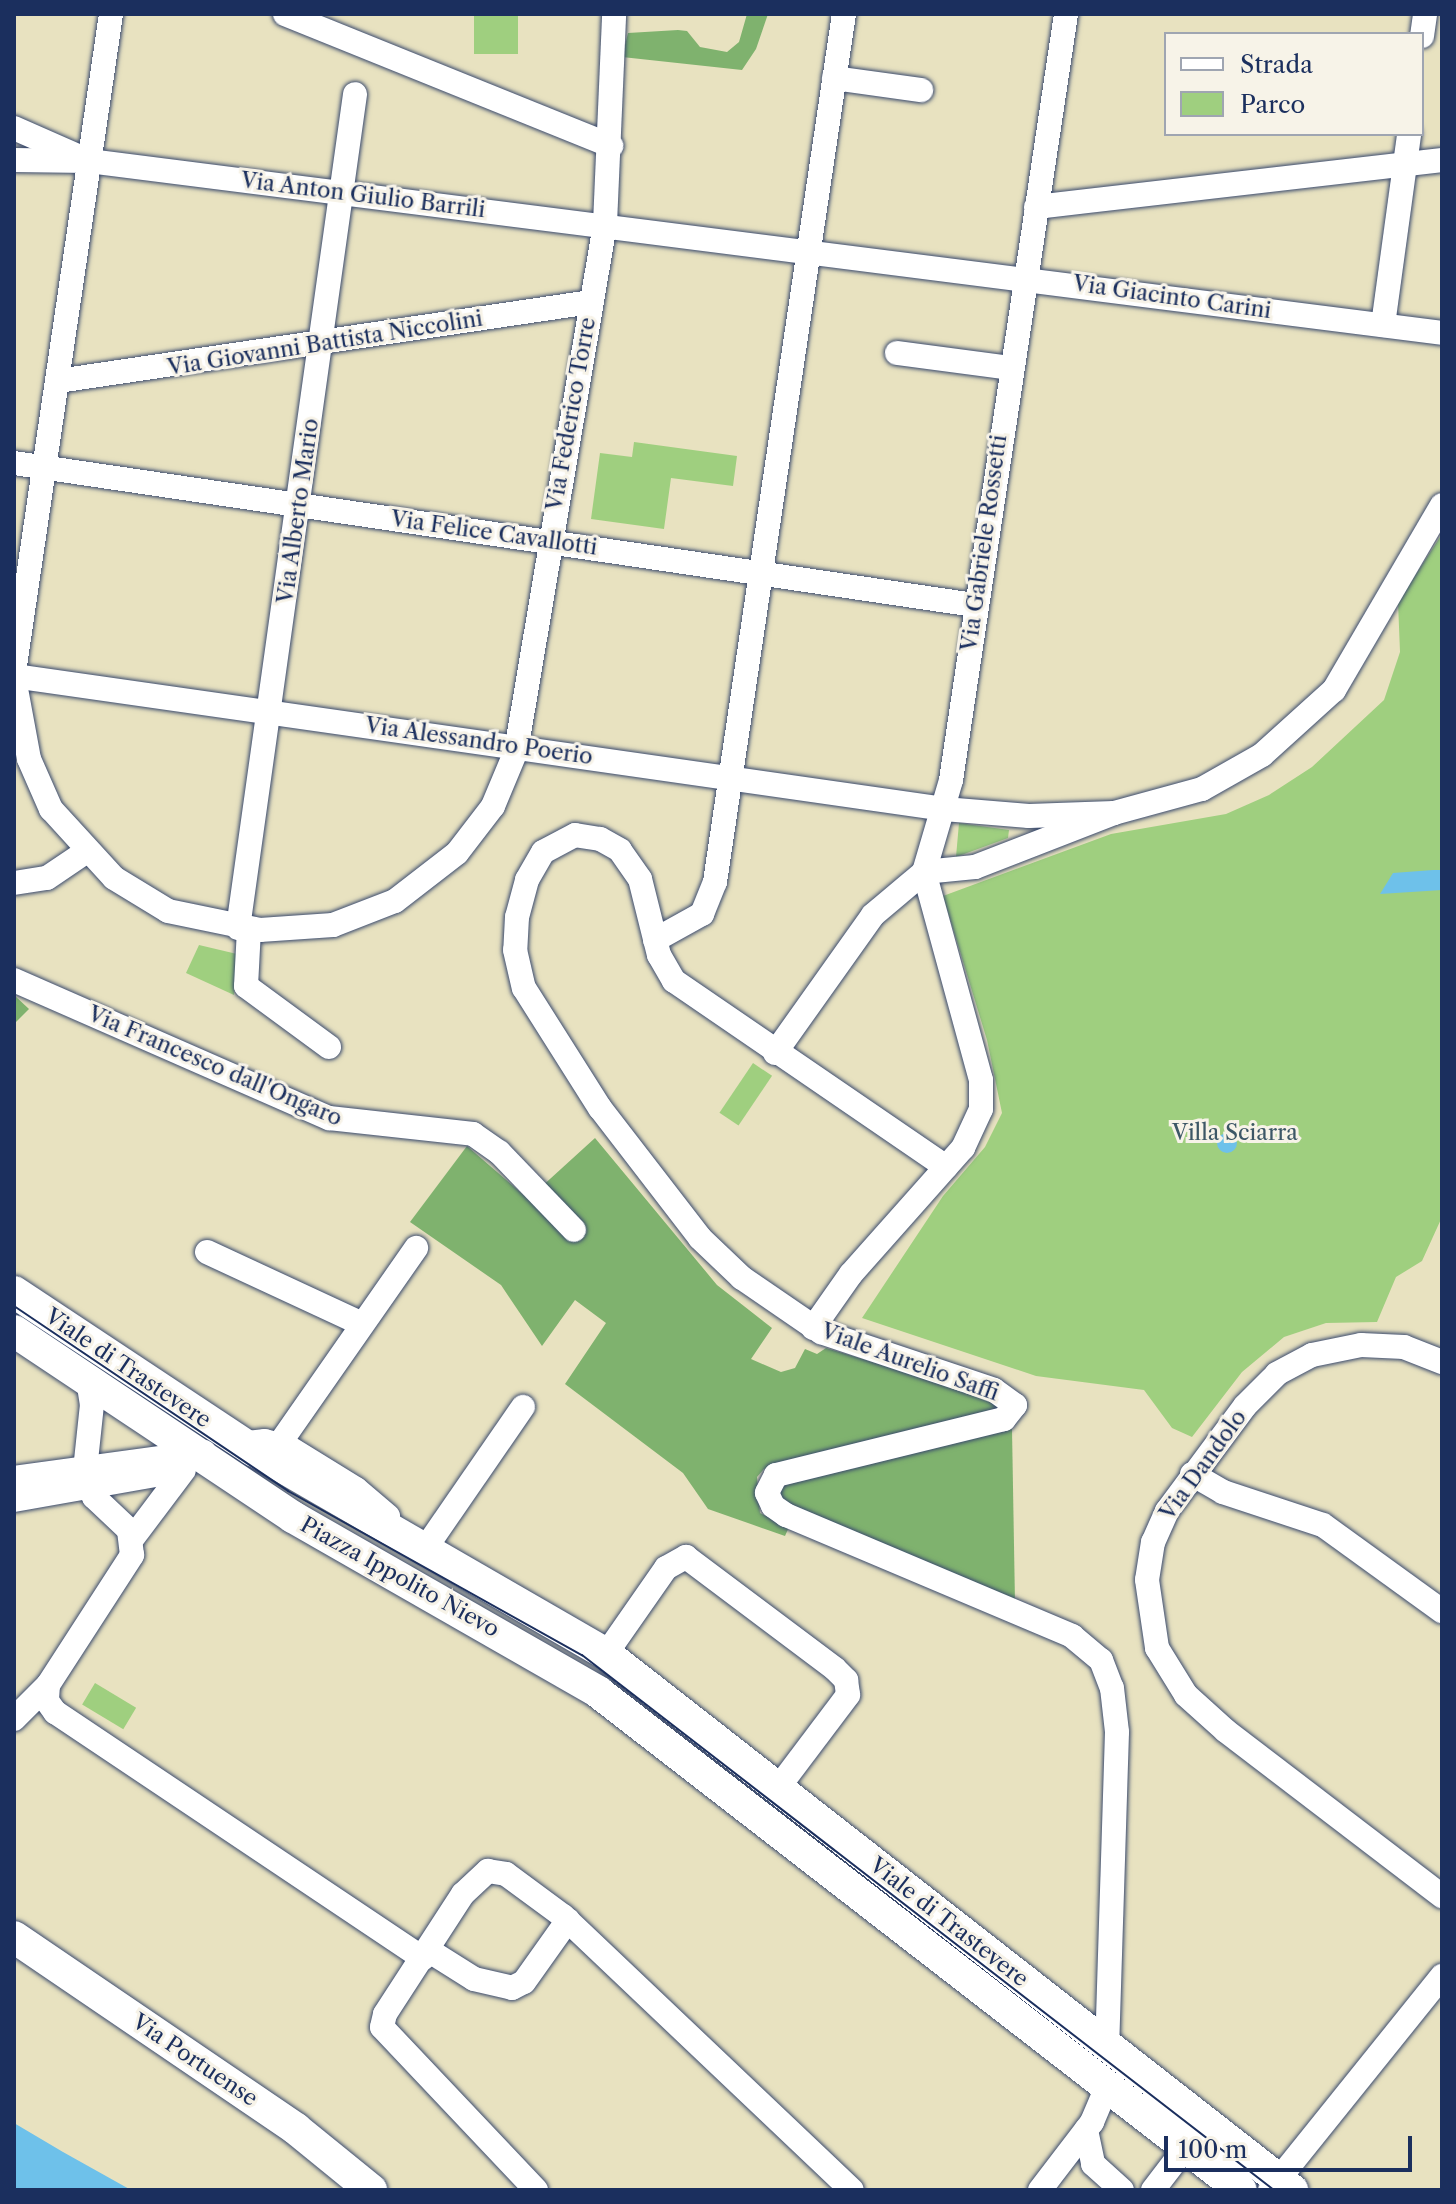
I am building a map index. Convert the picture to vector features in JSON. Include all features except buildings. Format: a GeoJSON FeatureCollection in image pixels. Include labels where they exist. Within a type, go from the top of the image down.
{"type":"FeatureCollection","features":[{"type":"Feature","properties":{"kind":"main road","name":"Viale di Trastevere"},"geometry":{"type":"LineString","coordinates":[[14,1292],[243,1444]]}},
{"type":"Feature","properties":{"kind":"main road","name":"Viale di Trastevere"},"geometry":{"type":"LineString","coordinates":[[14,1331],[200,1464]]}},
{"type":"Feature","properties":{"kind":"main road","name":"Piazza Ippolito Nievo"},"geometry":{"type":"LineString","coordinates":[[243,1444],[418,1542],[606,1654]]}},
{"type":"Feature","properties":{"kind":"main road","name":"Piazza Ippolito Nievo"},"geometry":{"type":"LineString","coordinates":[[200,1464],[369,1564],[582,1681]]}},
{"type":"Feature","properties":{"kind":"main road","name":"Viale di Trastevere"},"geometry":{"type":"LineString","coordinates":[[606,1654],[1280,2186]]}},
{"type":"Feature","properties":{"kind":"main road","name":"Viale di Trastevere"},"geometry":{"type":"LineString","coordinates":[[582,1681],[1241,2190]]}},
{"type":"Feature","properties":{"kind":"main road","name":"Via Portuense"},"geometry":{"type":"LineString","coordinates":[[14,1937],[317,2144],[371,2190]]}},
{"type":"Feature","properties":{"kind":"main road"},"geometry":{"type":"LineString","coordinates":[[1107,2047],[1107,2086]]}},
{"type":"Feature","properties":{"kind":"street"},"geometry":{"type":"LineString","coordinates":[[14,675],[111,14]]}},
{"type":"Feature","properties":{"kind":"street"},"geometry":{"type":"LineString","coordinates":[[285,14],[611,146]]}},
{"type":"Feature","properties":{"kind":"street","name":"Via Federico Torre"},"geometry":{"type":"LineString","coordinates":[[14,675],[38,783],[87,851],[150,903],[191,919],[244,929],[346,923],[406,893],[443,866],[477,830],[509,775],[517,746],[549,541],[605,224],[611,146],[614,14]]}},
{"type":"Feature","properties":{"kind":"street"},"geometry":{"type":"LineString","coordinates":[[655,940],[687,926],[708,906],[733,779],[844,14]]}},
{"type":"Feature","properties":{"kind":"street","name":"Via Gabriele Rossetti"},"geometry":{"type":"LineString","coordinates":[[924,872],[944,809],[1066,14]]}},
{"type":"Feature","properties":{"kind":"street"},"geometry":{"type":"LineString","coordinates":[[834,78],[921,90]]}},
{"type":"Feature","properties":{"kind":"street","name":"Via Alberto Mario"},"geometry":{"type":"LineString","coordinates":[[329,1047],[246,986],[244,929],[269,711],[355,94]]}},
{"type":"Feature","properties":{"kind":"street"},"geometry":{"type":"LineString","coordinates":[[14,128],[89,161]]}},
{"type":"Feature","properties":{"kind":"street"},"geometry":{"type":"LineString","coordinates":[[1383,325],[1409,136]]}},
{"type":"Feature","properties":{"kind":"street","name":"Via Anton Giulio Barrili"},"geometry":{"type":"LineString","coordinates":[[14,160],[89,161],[809,252]]}},
{"type":"Feature","properties":{"kind":"street"},"geometry":{"type":"LineString","coordinates":[[1036,207],[1442,160]]}},
{"type":"Feature","properties":{"kind":"street","name":"Via Giacinto Carini"},"geometry":{"type":"LineString","coordinates":[[809,252],[1025,277],[1442,333]]}},
{"type":"Feature","properties":{"kind":"street","name":"Via Giovanni Battista Niccolini"},"geometry":{"type":"LineString","coordinates":[[58,381],[591,302]]}},
{"type":"Feature","properties":{"kind":"street"},"geometry":{"type":"LineString","coordinates":[[897,353],[1011,368]]}},
{"type":"Feature","properties":{"kind":"street","name":"Via Felice Cavallotti"},"geometry":{"type":"LineString","coordinates":[[14,463],[974,605]]}},
{"type":"Feature","properties":{"kind":"street"},"geometry":{"type":"LineString","coordinates":[[775,1053],[873,915],[924,872],[981,865],[1114,813],[1217,783],[1274,747],[1318,707],[1354,658],[1442,505]]}},
{"type":"Feature","properties":{"kind":"street","name":"Via Alessandro Poerio"},"geometry":{"type":"LineString","coordinates":[[14,675],[944,809],[1029,816],[1114,813]]}},
{"type":"Feature","properties":{"kind":"street","name":"Viale Aurelio Saffi"},"geometry":{"type":"LineString","coordinates":[[946,1167],[775,1053],[674,981],[655,940],[640,879],[615,846],[575,835],[556,841],[539,858],[522,895],[515,933],[519,971],[532,1004],[608,1119],[700,1238],[742,1278],[813,1328],[1000,1392],[1015,1405],[1004,1419],[782,1473],[771,1477],[767,1493],[779,1512],[1072,1636],[1101,1660],[1112,1688],[1117,1732],[1107,2047]]}},
{"type":"Feature","properties":{"kind":"street"},"geometry":{"type":"LineString","coordinates":[[14,883],[47,878],[87,851]]}},
{"type":"Feature","properties":{"kind":"street"},"geometry":{"type":"LineString","coordinates":[[813,1328],[851,1274],[974,1132],[982,1095],[924,872]]}},
{"type":"Feature","properties":{"kind":"street","name":"Via Francesco dall'Ongaro"},"geometry":{"type":"LineString","coordinates":[[14,980],[329,1118],[473,1134],[499,1152],[574,1230]]}},
{"type":"Feature","properties":{"kind":"street"},"geometry":{"type":"LineString","coordinates":[[14,1478],[87,1479],[200,1464],[243,1444],[280,1443],[416,1248]]}},
{"type":"Feature","properties":{"kind":"street"},"geometry":{"type":"LineString","coordinates":[[207,1252],[362,1324]]}},
{"type":"Feature","properties":{"kind":"street","name":"Via Dandolo"},"geometry":{"type":"LineString","coordinates":[[1442,1362],[1414,1350],[1382,1344],[1351,1345],[1303,1359],[1258,1391],[1192,1474],[1160,1525],[1148,1570],[1152,1627],[1170,1674],[1219,1725],[1442,1896]]}},
{"type":"Feature","properties":{"kind":"street"},"geometry":{"type":"LineString","coordinates":[[88,1381],[92,1405],[87,1479],[132,1539]]}},
{"type":"Feature","properties":{"kind":"street"},"geometry":{"type":"LineString","coordinates":[[418,1542],[523,1407]]}},
{"type":"Feature","properties":{"kind":"street","name":"Piazza Ippolito Nievo"},"geometry":{"type":"LineString","coordinates":[[280,1443],[356,1489],[418,1542]]}},
{"type":"Feature","properties":{"kind":"street"},"geometry":{"type":"LineString","coordinates":[[14,1719],[48,1685],[123,1574],[132,1539],[200,1464]]}},
{"type":"Feature","properties":{"kind":"street"},"geometry":{"type":"LineString","coordinates":[[1192,1474],[1230,1495],[1323,1525],[1442,1611]]}},
{"type":"Feature","properties":{"kind":"street"},"geometry":{"type":"LineString","coordinates":[[14,1500],[87,1479]]}},
{"type":"Feature","properties":{"kind":"street"},"geometry":{"type":"LineString","coordinates":[[606,1654],[666,1568],[680,1557],[697,1561],[848,1684],[842,1706],[778,1788]]}},
{"type":"Feature","properties":{"kind":"street"},"geometry":{"type":"LineString","coordinates":[[48,1685],[47,1701],[55,1712],[426,1954],[474,1979],[512,1988],[527,1978],[568,1920]]}},
{"type":"Feature","properties":{"kind":"street"},"geometry":{"type":"LineString","coordinates":[[536,2190],[442,2087],[387,2037],[382,2023],[474,1879],[488,1871],[506,1874],[568,1920],[852,2190]]}},
{"type":"Feature","properties":{"kind":"street"},"geometry":{"type":"LineString","coordinates":[[1280,2186],[1442,1976]]}},
{"type":"Feature","properties":{"kind":"street"},"geometry":{"type":"LineString","coordinates":[[1040,2190],[1086,2130],[1103,2103],[1107,2086]]}},
{"type":"Feature","properties":{"kind":"street"},"geometry":{"type":"LineString","coordinates":[[1086,2130],[1089,2156],[1119,2189]]}},
{"type":"Feature","properties":{"kind":"street"},"geometry":{"type":"LineString","coordinates":[[1153,2190],[1186,2147]]}},
{"type":"Feature","properties":{"kind":"street"},"geometry":{"type":"LineString","coordinates":[[1090,2190],[1119,2189]]}},
{"type":"Feature","properties":{"kind":"green space"},"geometry":{"type":"Polygon","coordinates":[[[474,14],[518,14],[518,54],[474,54],[474,14]]]}},
{"type":"Feature","properties":{"kind":"green space"},"geometry":{"type":"Polygon","coordinates":[[[747,14],[768,14],[756,49],[742,70],[622,57],[628,33],[678,30],[687,31],[700,47],[727,52],[739,42],[747,14]]]}},
{"type":"Feature","properties":{"kind":"green space"},"geometry":{"type":"Polygon","coordinates":[[[634,442],[737,456],[733,486],[671,478],[664,529],[591,519],[600,453],[632,457],[634,442]]]}},
{"type":"Feature","properties":{"kind":"green space","name":"Villa Sciarra"},"geometry":{"type":"Polygon","coordinates":[[[1442,534],[1442,1217],[1422,1261],[1396,1277],[1377,1322],[1326,1323],[1284,1337],[1242,1372],[1192,1437],[1172,1428],[1144,1390],[1036,1376],[862,1318],[943,1196],[985,1147],[1002,1113],[987,1040],[943,896],[1111,834],[1226,814],[1269,795],[1312,767],[1384,700],[1400,652],[1398,602],[1442,534]]]}},
{"type":"Feature","properties":{"kind":"green space"},"geometry":{"type":"Polygon","coordinates":[[[959,823],[1009,830],[1008,838],[956,857],[959,823]]]}},
{"type":"Feature","properties":{"kind":"green space"},"geometry":{"type":"Polygon","coordinates":[[[199,945],[237,954],[234,995],[186,973],[199,945]]]}},
{"type":"Feature","properties":{"kind":"green space"},"geometry":{"type":"Polygon","coordinates":[[[14,995],[29,1009],[14,1024],[14,995]]]}},
{"type":"Feature","properties":{"kind":"green space"},"geometry":{"type":"Polygon","coordinates":[[[753,1063],[772,1076],[739,1126],[719,1113],[753,1063]]]}},
{"type":"Feature","properties":{"kind":"green space"},"geometry":{"type":"Polygon","coordinates":[[[595,1138],[717,1285],[772,1328],[751,1359],[781,1372],[795,1368],[805,1349],[817,1354],[826,1348],[995,1399],[1001,1408],[764,1469],[757,1477],[760,1513],[789,1527],[785,1536],[708,1509],[683,1473],[565,1384],[606,1323],[575,1300],[542,1346],[501,1285],[410,1222],[467,1146],[528,1199],[595,1138]]]}},
{"type":"Feature","properties":{"kind":"green space"},"geometry":{"type":"Polygon","coordinates":[[[1012,1429],[1015,1603],[781,1500],[777,1487],[1012,1429]]]}},
{"type":"Feature","properties":{"kind":"green space"},"geometry":{"type":"Polygon","coordinates":[[[95,1683],[136,1708],[123,1729],[82,1704],[95,1683]]]}},
{"type":"Feature","properties":{"kind":"water"},"geometry":{"type":"Polygon","coordinates":[[[1442,870],[1442,890],[1380,894],[1393,873],[1442,870]]]}},
{"type":"Feature","properties":{"kind":"water"},"geometry":{"type":"Polygon","coordinates":[[[1227,1133],[1234,1136],[1237,1143],[1234,1150],[1227,1153],[1220,1150],[1217,1143],[1220,1136],[1227,1133]]]}},
{"type":"Feature","properties":{"kind":"water"},"geometry":{"type":"Polygon","coordinates":[[[14,2123],[63,2152],[131,2190],[14,2190],[14,2123]]]}},
{"type":"Feature","properties":{"kind":"tram line"},"geometry":{"type":"LineString","coordinates":[[14,1306],[288,1491],[582,1655],[1274,2190]]}}]}
